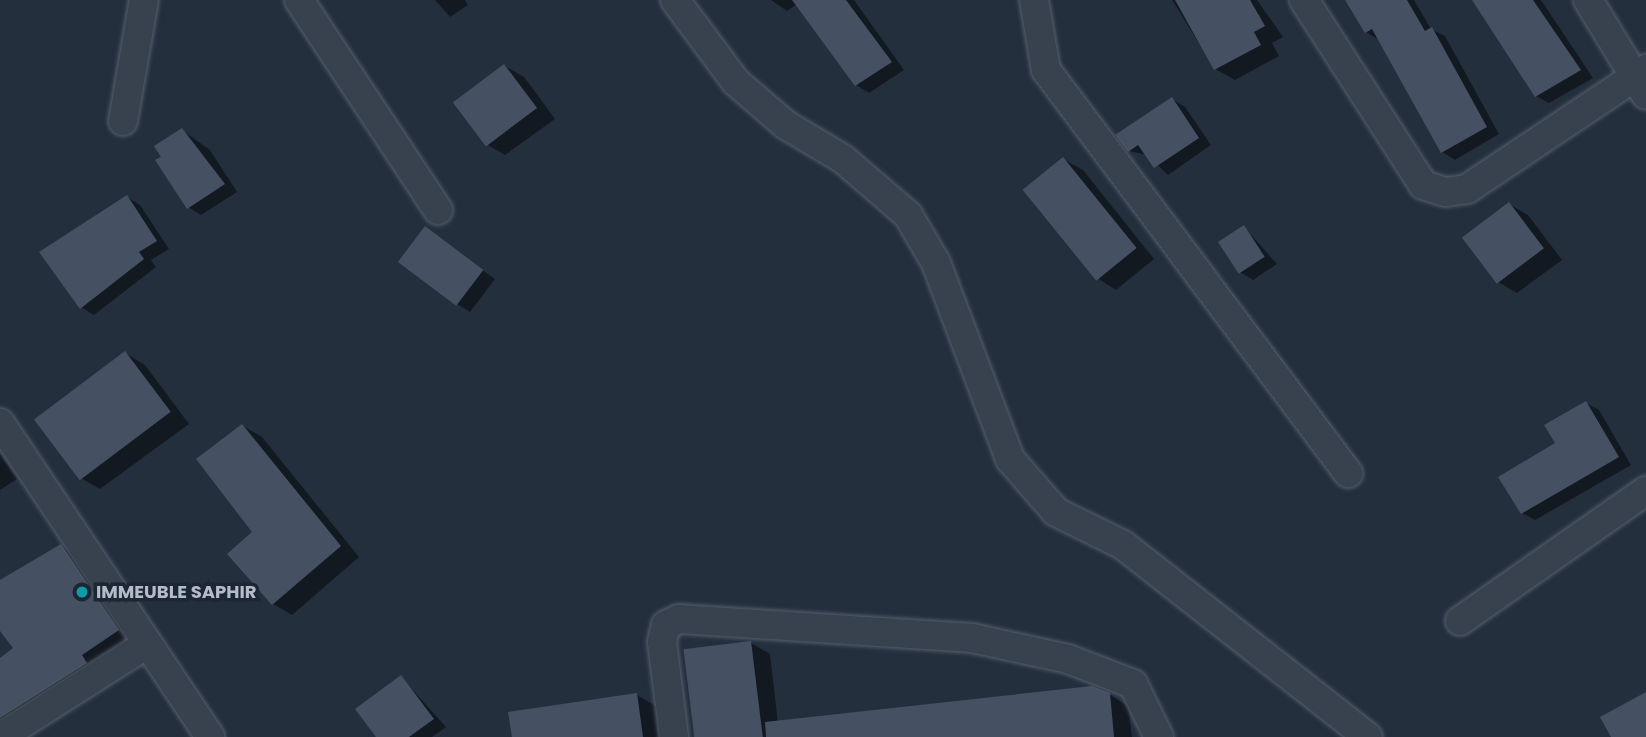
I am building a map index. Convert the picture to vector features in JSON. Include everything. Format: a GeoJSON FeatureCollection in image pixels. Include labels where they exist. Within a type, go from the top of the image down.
{"type":"FeatureCollection","features":[{"type":"Feature","properties":{"kind":"street"},"geometry":{"type":"LineString","coordinates":[[123,121],[144,0]]}},
{"type":"Feature","properties":{"kind":"street"},"geometry":{"type":"LineString","coordinates":[[299,0],[438,209]]}},
{"type":"Feature","properties":{"kind":"street"},"geometry":{"type":"LineString","coordinates":[[675,0],[736,82],[786,125],[843,159],[908,215],[936,262],[1010,459],[1056,512],[1123,545],[1368,737]]}},
{"type":"Feature","properties":{"kind":"street"},"geometry":{"type":"LineString","coordinates":[[1034,0],[1037,49],[1046,71],[1348,473]]}},
{"type":"Feature","properties":{"kind":"street"},"geometry":{"type":"LineString","coordinates":[[1304,0],[1423,185],[1446,192],[1467,189],[1642,80],[1588,0]]}},
{"type":"Feature","properties":{"kind":"street"},"geometry":{"type":"LineString","coordinates":[[0,422],[144,646],[210,737]]}},
{"type":"Feature","properties":{"kind":"street"},"geometry":{"type":"LineString","coordinates":[[1460,621],[1646,491]]}},
{"type":"Feature","properties":{"kind":"street"},"geometry":{"type":"LineString","coordinates":[[674,737],[662,642],[666,625],[679,619],[972,638],[1068,659],[1133,684],[1159,737]]}},
{"type":"Feature","properties":{"kind":"street"},"geometry":{"type":"LineString","coordinates":[[1,737],[144,646]]}},
{"type":"Feature","properties":{"kind":"building"},"geometry":{"type":"Polygon","coordinates":[[[792,0],[846,0],[892,62],[855,86],[792,0]]]}},
{"type":"Feature","properties":{"kind":"building"},"geometry":{"type":"Polygon","coordinates":[[[1175,0],[1250,0],[1265,26],[1254,32],[1261,45],[1214,70],[1175,0]]]}},
{"type":"Feature","properties":{"kind":"building"},"geometry":{"type":"Polygon","coordinates":[[[1345,0],[1407,0],[1425,31],[1432,27],[1487,127],[1441,153],[1372,29],[1365,33],[1345,0]]]}},
{"type":"Feature","properties":{"kind":"building"},"geometry":{"type":"Polygon","coordinates":[[[1472,0],[1533,0],[1581,70],[1535,97],[1472,0]]]}},
{"type":"Feature","properties":{"kind":"building"},"geometry":{"type":"Polygon","coordinates":[[[504,64],[537,108],[486,146],[453,103],[504,64]]]}},
{"type":"Feature","properties":{"kind":"building"},"geometry":{"type":"Polygon","coordinates":[[[1172,97],[1199,138],[1154,168],[1138,145],[1128,152],[1115,135],[1172,97]]]}},
{"type":"Feature","properties":{"kind":"building"},"geometry":{"type":"Polygon","coordinates":[[[182,128],[225,184],[187,209],[155,160],[161,157],[154,146],[182,128]]]}},
{"type":"Feature","properties":{"kind":"building"},"geometry":{"type":"Polygon","coordinates":[[[1063,157],[1137,248],[1096,281],[1023,190],[1063,157]]]}},
{"type":"Feature","properties":{"kind":"building"},"geometry":{"type":"Polygon","coordinates":[[[127,195],[157,241],[139,252],[144,259],[80,309],[39,252],[127,195]]]}},
{"type":"Feature","properties":{"kind":"building"},"geometry":{"type":"Polygon","coordinates":[[[1509,202],[1544,248],[1497,284],[1462,238],[1509,202]]]}},
{"type":"Feature","properties":{"kind":"building"},"geometry":{"type":"Polygon","coordinates":[[[1244,225],[1265,257],[1239,274],[1218,242],[1244,225]]]}},
{"type":"Feature","properties":{"kind":"building"},"geometry":{"type":"Polygon","coordinates":[[[425,226],[483,270],[456,306],[398,262],[425,226]]]}},
{"type":"Feature","properties":{"kind":"building"},"geometry":{"type":"Polygon","coordinates":[[[125,351],[171,412],[80,480],[34,420],[125,351]]]}},
{"type":"Feature","properties":{"kind":"building"},"geometry":{"type":"Polygon","coordinates":[[[1586,401],[1619,457],[1521,514],[1498,477],[1555,443],[1544,425],[1586,401]]]}},
{"type":"Feature","properties":{"kind":"building"},"geometry":{"type":"Polygon","coordinates":[[[242,424],[341,546],[272,605],[227,554],[252,532],[196,459],[242,424]]]}},
{"type":"Feature","properties":{"kind":"building"},"geometry":{"type":"Polygon","coordinates":[[[61,544],[119,630],[82,655],[87,663],[0,718],[0,658],[13,648],[0,631],[0,580],[61,544]]]}},
{"type":"Feature","properties":{"kind":"building"},"geometry":{"type":"Polygon","coordinates":[[[751,641],[763,737],[694,737],[684,649],[751,641]]]}},
{"type":"Feature","properties":{"kind":"building"},"geometry":{"type":"Polygon","coordinates":[[[401,675],[434,719],[409,737],[376,737],[355,709],[401,675]]]}},
{"type":"Feature","properties":{"kind":"building"},"geometry":{"type":"Polygon","coordinates":[[[1092,686],[1110,693],[1114,737],[766,737],[765,722],[1092,686]]]}},
{"type":"Feature","properties":{"kind":"building"},"geometry":{"type":"Polygon","coordinates":[[[1646,692],[1646,737],[1611,737],[1600,717],[1646,692]]]}},
{"type":"Feature","properties":{"kind":"building"},"geometry":{"type":"Polygon","coordinates":[[[637,693],[643,737],[512,737],[508,712],[637,693]]]}},
{"type":"Feature","properties":{"kind":"place","name":"IMMEUBLE SAPHIR"},"geometry":{"type":"Point","coordinates":[82,592]}}]}
